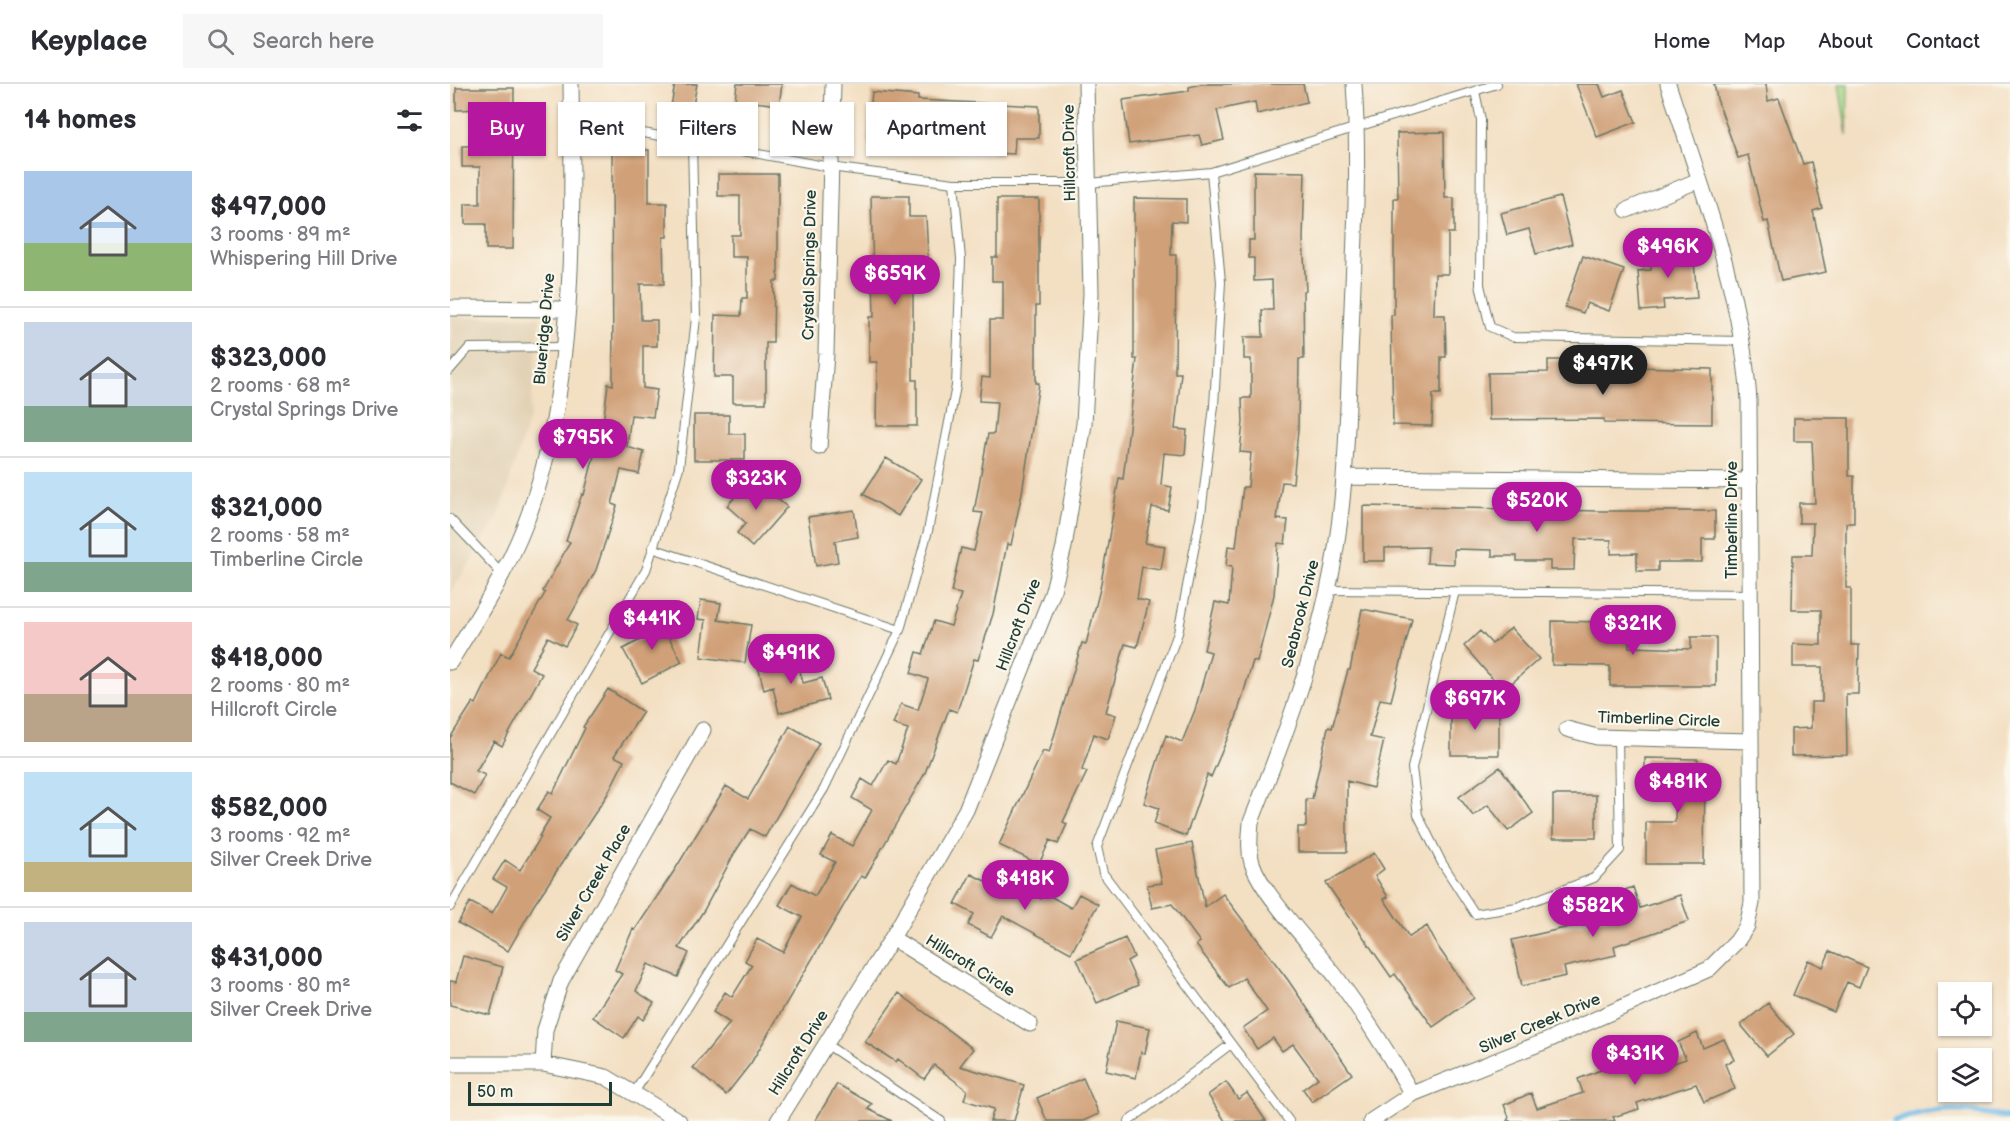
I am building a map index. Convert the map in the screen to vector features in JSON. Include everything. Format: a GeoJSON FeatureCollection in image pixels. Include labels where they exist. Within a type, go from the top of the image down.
{"type":"FeatureCollection","features":[{"type":"Feature","properties":{"kind":"street","name":"Blueridge Drive"},"geometry":{"type":"LineString","coordinates":[[571,84],[572,102]]}},
{"type":"Feature","properties":{"kind":"street","name":"Crystal Springs Drive"},"geometry":{"type":"LineString","coordinates":[[819,447],[826,354],[832,84]]}},
{"type":"Feature","properties":{"kind":"street","name":"Hillcroft Drive"},"geometry":{"type":"LineString","coordinates":[[778,1121],[892,938],[966,810],[1052,594],[1064,547],[1084,424],[1091,292],[1086,84]]}},
{"type":"Feature","properties":{"kind":"street","name":"Seabrook Drive"},"geometry":{"type":"LineString","coordinates":[[1354,84],[1354,243],[1345,477],[1328,590],[1303,683],[1251,822],[1249,844],[1252,863],[1262,883],[1337,978],[1390,1056],[1412,1094]]}},
{"type":"Feature","properties":{"kind":"street","name":"Timberline Drive"},"geometry":{"type":"LineString","coordinates":[[1668,84],[1729,271],[1744,340],[1749,400],[1752,903],[1747,926],[1722,958]]}},
{"type":"Feature","properties":{"kind":"street","name":"Blueridge Drive"},"geometry":{"type":"LineString","coordinates":[[450,662],[502,574],[526,522],[542,472],[554,416],[563,347],[573,210],[572,156]]}},
{"type":"Feature","properties":{"kind":"street"},"geometry":{"type":"LineString","coordinates":[[1627,210],[1699,180]]}},
{"type":"Feature","properties":{"kind":"street"},"geometry":{"type":"LineString","coordinates":[[450,308],[566,309]]}},
{"type":"Feature","properties":{"kind":"street"},"geometry":{"type":"LineString","coordinates":[[1345,477],[1750,481]]}},
{"type":"Feature","properties":{"kind":"street","name":"Timberline Circle"},"geometry":{"type":"LineString","coordinates":[[1567,729],[1597,737],[1750,741]]}},
{"type":"Feature","properties":{"kind":"street","name":"Silver Creek Place"},"geometry":{"type":"LineString","coordinates":[[543,1064],[545,1030],[561,981],[703,730]]}},
{"type":"Feature","properties":{"kind":"street","name":"Hillcroft Circle"},"geometry":{"type":"LineString","coordinates":[[892,938],[1030,1024]]}},
{"type":"Feature","properties":{"kind":"street","name":"Silver Creek Drive"},"geometry":{"type":"LineString","coordinates":[[1371,1121],[1412,1094],[1658,994],[1709,969],[1722,958]]}},
{"type":"Feature","properties":{"kind":"street"},"geometry":{"type":"LineString","coordinates":[[450,1064],[543,1064],[606,1077],[679,1121]]}},
{"type":"Feature","properties":{"kind":"lane"},"geometry":{"type":"LineString","coordinates":[[758,153],[830,167],[954,183],[1089,183],[1211,172],[1354,126],[1497,84]]}},
{"type":"Feature","properties":{"kind":"lane"},"geometry":{"type":"LineString","coordinates":[[1475,91],[1481,120],[1480,285],[1490,327],[1513,337],[1744,340]]}},
{"type":"Feature","properties":{"kind":"lane"},"geometry":{"type":"LineString","coordinates":[[450,907],[646,570],[679,468],[696,318],[692,156]]}},
{"type":"Feature","properties":{"kind":"lane"},"geometry":{"type":"LineString","coordinates":[[1211,172],[1221,282],[1214,406],[1201,514],[1178,633],[1097,847],[1103,873],[1288,1121]]}},
{"type":"Feature","properties":{"kind":"lane"},"geometry":{"type":"LineString","coordinates":[[634,1093],[824,789],[900,630],[928,531],[956,386],[961,260],[954,183]]}},
{"type":"Feature","properties":{"kind":"lane"},"geometry":{"type":"LineString","coordinates":[[450,370],[469,348],[563,347]]}},
{"type":"Feature","properties":{"kind":"lane"},"geometry":{"type":"LineString","coordinates":[[450,519],[502,574]]}},
{"type":"Feature","properties":{"kind":"lane"},"geometry":{"type":"LineString","coordinates":[[652,548],[900,630]]}},
{"type":"Feature","properties":{"kind":"lane"},"geometry":{"type":"LineString","coordinates":[[1328,590],[1750,594]]}},
{"type":"Feature","properties":{"kind":"lane"},"geometry":{"type":"LineString","coordinates":[[1455,591],[1412,768],[1418,815],[1442,863],[1475,914],[1517,907],[1594,879],[1620,850],[1618,737]]}},
{"type":"Feature","properties":{"kind":"lane"},"geometry":{"type":"LineString","coordinates":[[826,1044],[941,1121]]}},
{"type":"Feature","properties":{"kind":"lane"},"geometry":{"type":"LineString","coordinates":[[1129,1121],[1231,1044]]}},
{"type":"Feature","properties":{"kind":"shaded area"},"geometry":{"type":"Polygon","coordinates":[[[450,317],[540,317],[530,415],[499,515],[450,594],[450,317]]]}},
{"type":"Feature","properties":{"kind":"green space"},"geometry":{"type":"Polygon","coordinates":[[[1839,84],[1848,84],[1847,135],[1839,84]]]}},
{"type":"Feature","properties":{"kind":"building"},"geometry":{"type":"Polygon","coordinates":[[[675,84],[697,84],[694,102],[672,102],[675,84]]]}},
{"type":"Feature","properties":{"kind":"building"},"geometry":{"type":"Polygon","coordinates":[[[737,84],[782,84],[779,102],[770,102],[770,104],[735,102],[737,84]]]}},
{"type":"Feature","properties":{"kind":"building"},"geometry":{"type":"Polygon","coordinates":[[[1201,84],[1303,84],[1307,102],[1257,114],[1255,102],[1217,110],[1224,140],[1202,145],[1199,135],[1129,144],[1123,100],[1189,91],[1189,87],[1201,84]]]}},
{"type":"Feature","properties":{"kind":"building"},"geometry":{"type":"Polygon","coordinates":[[[1576,84],[1599,84],[1604,97],[1623,90],[1636,122],[1597,137],[1576,84]]]}},
{"type":"Feature","properties":{"kind":"building"},"geometry":{"type":"Polygon","coordinates":[[[1714,84],[1766,84],[1768,101],[1779,98],[1803,164],[1811,162],[1822,208],[1813,211],[1826,272],[1781,281],[1768,221],[1764,222],[1748,155],[1738,158],[1714,84]]]}},
{"type":"Feature","properties":{"kind":"building"},"geometry":{"type":"Polygon","coordinates":[[[456,88],[514,88],[514,102],[468,102],[468,110],[456,110],[456,88]]]}},
{"type":"Feature","properties":{"kind":"building"},"geometry":{"type":"Polygon","coordinates":[[[872,92],[918,96],[918,100],[958,102],[871,102],[872,92]]]}},
{"type":"Feature","properties":{"kind":"building"},"geometry":{"type":"Polygon","coordinates":[[[1007,104],[1039,106],[1039,138],[1015,138],[1014,154],[1007,154],[1007,104]]]}},
{"type":"Feature","properties":{"kind":"building"},"geometry":{"type":"Polygon","coordinates":[[[1444,132],[1445,198],[1454,198],[1454,233],[1448,233],[1448,274],[1435,274],[1434,315],[1445,315],[1446,357],[1441,357],[1441,394],[1433,394],[1432,426],[1393,425],[1391,315],[1394,315],[1394,198],[1398,198],[1397,133],[1444,132]]]}},
{"type":"Feature","properties":{"kind":"building"},"geometry":{"type":"Polygon","coordinates":[[[462,146],[468,146],[468,156],[514,156],[513,249],[486,249],[486,224],[465,224],[465,204],[480,204],[480,167],[462,167],[462,146]]]}},
{"type":"Feature","properties":{"kind":"building"},"geometry":{"type":"Polygon","coordinates":[[[645,150],[649,150],[649,203],[667,203],[667,237],[663,237],[664,284],[640,284],[641,320],[657,320],[657,346],[643,346],[643,388],[657,390],[653,417],[631,415],[627,447],[644,452],[639,474],[621,470],[612,504],[617,506],[596,570],[568,620],[577,625],[565,646],[548,637],[531,668],[542,674],[502,746],[494,741],[476,771],[485,775],[474,795],[450,782],[450,738],[473,702],[476,704],[501,653],[509,657],[545,593],[543,591],[570,542],[566,541],[582,494],[584,495],[598,440],[601,440],[608,384],[613,385],[612,156],[645,156],[645,150]]]}},
{"type":"Feature","properties":{"kind":"building"},"geometry":{"type":"Polygon","coordinates":[[[1254,171],[1305,172],[1304,359],[1299,359],[1298,430],[1293,483],[1282,482],[1277,519],[1288,520],[1285,544],[1278,543],[1274,595],[1257,662],[1253,661],[1236,718],[1211,777],[1207,775],[1186,836],[1154,824],[1159,808],[1144,803],[1166,735],[1182,742],[1195,710],[1211,652],[1204,650],[1215,602],[1229,605],[1232,567],[1226,566],[1228,546],[1236,547],[1243,487],[1248,487],[1251,453],[1240,452],[1243,422],[1242,398],[1251,398],[1251,359],[1244,359],[1244,337],[1263,337],[1262,310],[1273,310],[1272,280],[1254,281],[1254,258],[1249,258],[1249,240],[1254,240],[1254,171]]]}},
{"type":"Feature","properties":{"kind":"building"},"geometry":{"type":"Polygon","coordinates":[[[718,174],[778,174],[778,281],[774,281],[773,343],[766,343],[766,403],[733,403],[733,377],[714,377],[715,315],[741,316],[742,298],[747,298],[747,257],[731,257],[731,235],[740,235],[740,196],[718,196],[718,174]]]}},
{"type":"Feature","properties":{"kind":"building"},"geometry":{"type":"Polygon","coordinates":[[[871,196],[909,196],[909,217],[926,217],[929,277],[914,277],[913,293],[913,380],[917,380],[917,426],[876,426],[877,362],[869,362],[869,317],[874,317],[871,196]]]}},
{"type":"Feature","properties":{"kind":"building"},"geometry":{"type":"Polygon","coordinates":[[[1560,197],[1572,244],[1536,254],[1529,229],[1507,235],[1501,213],[1560,197]]]}},
{"type":"Feature","properties":{"kind":"building"},"geometry":{"type":"Polygon","coordinates":[[[1134,198],[1186,199],[1186,222],[1172,221],[1171,255],[1176,255],[1175,373],[1181,373],[1175,429],[1187,430],[1185,455],[1164,453],[1161,485],[1172,487],[1168,510],[1152,507],[1145,543],[1165,546],[1161,570],[1142,567],[1137,599],[1149,602],[1137,647],[1125,644],[1106,712],[1116,715],[1108,739],[1094,734],[1082,770],[1087,772],[1063,822],[1067,824],[1058,844],[1050,840],[1039,864],[999,845],[1043,751],[1049,753],[1082,643],[1086,644],[1100,589],[1119,478],[1123,479],[1137,359],[1134,359],[1134,198]]]}},
{"type":"Feature","properties":{"kind":"building"},"geometry":{"type":"Polygon","coordinates":[[[997,199],[1039,199],[1036,383],[1039,383],[1022,493],[1011,545],[1007,544],[993,614],[978,660],[974,659],[957,712],[949,709],[925,773],[865,878],[861,876],[751,1063],[726,1095],[693,1068],[730,1023],[713,1012],[725,992],[732,997],[752,965],[745,961],[757,939],[783,952],[802,917],[779,905],[792,883],[815,896],[835,862],[821,855],[832,835],[852,846],[872,810],[852,798],[862,779],[873,786],[888,760],[896,764],[908,729],[893,724],[901,704],[918,710],[928,679],[911,673],[917,652],[923,654],[934,621],[951,626],[961,594],[951,592],[961,548],[974,551],[983,513],[974,512],[988,434],[994,434],[997,402],[979,401],[982,377],[990,378],[990,320],[1003,320],[1003,281],[992,281],[992,257],[997,257],[997,199]]]}},
{"type":"Feature","properties":{"kind":"building"},"geometry":{"type":"Polygon","coordinates":[[[1693,249],[1697,298],[1663,300],[1664,309],[1641,311],[1638,271],[1651,270],[1650,252],[1693,249]]]}},
{"type":"Feature","properties":{"kind":"building"},"geometry":{"type":"Polygon","coordinates":[[[1583,256],[1624,270],[1609,311],[1587,303],[1583,313],[1565,307],[1583,256]]]}},
{"type":"Feature","properties":{"kind":"building"},"geometry":{"type":"Polygon","coordinates":[[[1548,360],[1580,360],[1580,378],[1632,379],[1632,367],[1712,369],[1712,424],[1604,423],[1604,419],[1489,420],[1488,373],[1548,372],[1548,360]]]}},
{"type":"Feature","properties":{"kind":"building"},"geometry":{"type":"Polygon","coordinates":[[[694,415],[729,415],[729,434],[745,434],[745,460],[694,460],[694,415]]]}},
{"type":"Feature","properties":{"kind":"building"},"geometry":{"type":"Polygon","coordinates":[[[1794,418],[1849,418],[1849,476],[1854,476],[1854,523],[1846,523],[1846,588],[1851,588],[1851,645],[1859,645],[1858,694],[1846,694],[1847,755],[1791,756],[1791,729],[1811,728],[1811,702],[1822,702],[1822,667],[1793,667],[1793,644],[1821,645],[1821,610],[1792,610],[1793,555],[1812,555],[1813,523],[1799,523],[1799,503],[1815,503],[1812,441],[1794,441],[1794,418]]]}},
{"type":"Feature","properties":{"kind":"building"},"geometry":{"type":"Polygon","coordinates":[[[886,458],[921,479],[898,516],[863,494],[886,458]]]}},
{"type":"Feature","properties":{"kind":"building"},"geometry":{"type":"Polygon","coordinates":[[[752,477],[787,507],[752,547],[737,533],[746,523],[727,506],[752,477]]]}},
{"type":"Feature","properties":{"kind":"building"},"geometry":{"type":"Polygon","coordinates":[[[1363,506],[1715,511],[1715,539],[1702,539],[1702,562],[1658,562],[1658,571],[1637,571],[1637,553],[1611,554],[1611,540],[1575,539],[1574,570],[1550,570],[1550,561],[1517,561],[1517,556],[1492,556],[1492,550],[1454,549],[1454,564],[1427,563],[1428,547],[1385,548],[1385,561],[1363,561],[1363,506]]]}},
{"type":"Feature","properties":{"kind":"building"},"geometry":{"type":"Polygon","coordinates":[[[854,510],[858,537],[835,541],[838,562],[816,566],[808,517],[854,510]]]}},
{"type":"Feature","properties":{"kind":"building"},"geometry":{"type":"Polygon","coordinates":[[[701,600],[721,603],[718,620],[751,625],[745,663],[701,657],[706,620],[698,619],[701,600]]]}},
{"type":"Feature","properties":{"kind":"building"},"geometry":{"type":"Polygon","coordinates":[[[1362,609],[1412,619],[1391,701],[1380,699],[1370,737],[1384,740],[1373,788],[1347,781],[1347,852],[1298,852],[1298,827],[1306,827],[1306,799],[1312,799],[1328,727],[1332,728],[1348,670],[1350,670],[1362,609]]]}},
{"type":"Feature","properties":{"kind":"building"},"geometry":{"type":"Polygon","coordinates":[[[657,615],[682,662],[642,683],[623,649],[644,638],[638,625],[657,615]]]}},
{"type":"Feature","properties":{"kind":"building"},"geometry":{"type":"Polygon","coordinates":[[[1552,621],[1603,622],[1603,627],[1629,627],[1629,647],[1691,649],[1691,637],[1716,637],[1716,686],[1610,686],[1610,666],[1552,665],[1552,621]]]}},
{"type":"Feature","properties":{"kind":"building"},"geometry":{"type":"Polygon","coordinates":[[[1511,628],[1539,659],[1503,691],[1464,646],[1480,631],[1492,644],[1511,628]]]}},
{"type":"Feature","properties":{"kind":"building"},"geometry":{"type":"Polygon","coordinates":[[[796,656],[803,683],[822,678],[828,700],[779,713],[773,687],[764,690],[758,666],[796,656]]]}},
{"type":"Feature","properties":{"kind":"building"},"geometry":{"type":"Polygon","coordinates":[[[608,689],[643,712],[614,756],[624,761],[607,795],[534,905],[508,951],[458,923],[470,902],[492,914],[507,887],[493,879],[505,860],[520,870],[541,837],[539,836],[550,818],[537,810],[549,791],[553,793],[585,728],[583,727],[608,689]]]}},
{"type":"Feature","properties":{"kind":"building"},"geometry":{"type":"Polygon","coordinates":[[[1451,707],[1499,707],[1499,755],[1451,755],[1451,707]]]}},
{"type":"Feature","properties":{"kind":"building"},"geometry":{"type":"Polygon","coordinates":[[[790,726],[819,743],[765,837],[750,829],[734,854],[704,910],[679,948],[689,953],[678,977],[648,964],[636,991],[654,1003],[643,1020],[638,1016],[624,1038],[593,1017],[622,974],[615,970],[633,929],[635,930],[676,868],[726,786],[748,799],[790,726]]]}},
{"type":"Feature","properties":{"kind":"building"},"geometry":{"type":"Polygon","coordinates":[[[1645,758],[1698,759],[1697,772],[1705,772],[1704,864],[1646,864],[1646,822],[1675,822],[1676,781],[1645,780],[1645,758]]]}},
{"type":"Feature","properties":{"kind":"building"},"geometry":{"type":"Polygon","coordinates":[[[1500,767],[1533,813],[1508,831],[1488,805],[1473,816],[1459,797],[1500,767]]]}},
{"type":"Feature","properties":{"kind":"building"},"geometry":{"type":"Polygon","coordinates":[[[1553,795],[1596,795],[1596,838],[1553,838],[1553,795]]]}},
{"type":"Feature","properties":{"kind":"building"},"geometry":{"type":"Polygon","coordinates":[[[1192,843],[1205,907],[1223,894],[1288,980],[1352,1074],[1312,1102],[1303,1089],[1318,1078],[1293,1044],[1282,1051],[1273,1038],[1257,1049],[1243,1028],[1267,1011],[1244,978],[1229,988],[1196,945],[1200,942],[1172,904],[1152,908],[1147,885],[1162,883],[1155,850],[1192,843]]]}},
{"type":"Feature","properties":{"kind":"building"},"geometry":{"type":"Polygon","coordinates":[[[1374,853],[1384,869],[1375,876],[1388,897],[1384,899],[1409,937],[1427,926],[1438,947],[1474,998],[1433,1027],[1395,974],[1391,977],[1326,883],[1374,853]]]}},
{"type":"Feature","properties":{"kind":"building"},"geometry":{"type":"Polygon","coordinates":[[[971,874],[995,886],[1000,877],[1041,899],[1045,893],[1071,908],[1079,894],[1098,904],[1071,953],[1003,916],[991,937],[968,925],[974,914],[955,904],[971,874]]]}},
{"type":"Feature","properties":{"kind":"building"},"geometry":{"type":"Polygon","coordinates":[[[1633,887],[1640,908],[1680,895],[1689,921],[1614,946],[1616,955],[1564,967],[1566,976],[1522,986],[1512,940],[1622,915],[1614,894],[1633,887]]]}},
{"type":"Feature","properties":{"kind":"building"},"geometry":{"type":"Polygon","coordinates":[[[1125,938],[1134,957],[1127,961],[1138,985],[1097,1003],[1077,959],[1125,938]]]}},
{"type":"Feature","properties":{"kind":"building"},"geometry":{"type":"Polygon","coordinates":[[[1830,951],[1867,967],[1859,987],[1847,982],[1834,1012],[1793,995],[1808,960],[1823,967],[1830,951]]]}},
{"type":"Feature","properties":{"kind":"building"},"geometry":{"type":"Polygon","coordinates":[[[463,956],[503,967],[490,1015],[450,1005],[450,981],[456,982],[463,956]]]}},
{"type":"Feature","properties":{"kind":"building"},"geometry":{"type":"Polygon","coordinates":[[[899,993],[973,1049],[960,1066],[1024,1085],[1014,1121],[990,1121],[994,1109],[964,1100],[967,1090],[934,1065],[924,1079],[898,1059],[896,1062],[865,1042],[899,993]]]}},
{"type":"Feature","properties":{"kind":"building"},"geometry":{"type":"Polygon","coordinates":[[[1768,1003],[1794,1034],[1767,1056],[1741,1025],[1768,1003]]]}},
{"type":"Feature","properties":{"kind":"building"},"geometry":{"type":"Polygon","coordinates":[[[1116,1021],[1150,1028],[1145,1053],[1141,1052],[1136,1078],[1106,1071],[1116,1021]]]}},
{"type":"Feature","properties":{"kind":"building"},"geometry":{"type":"Polygon","coordinates":[[[1697,1033],[1703,1048],[1724,1039],[1734,1060],[1725,1064],[1735,1089],[1704,1102],[1696,1084],[1637,1103],[1639,1109],[1613,1117],[1615,1121],[1507,1121],[1509,1117],[1504,1105],[1531,1093],[1537,1108],[1583,1093],[1578,1079],[1606,1068],[1650,1054],[1655,1069],[1686,1059],[1678,1042],[1697,1033]]]}},
{"type":"Feature","properties":{"kind":"building"},"geometry":{"type":"Polygon","coordinates":[[[1083,1078],[1099,1114],[1083,1121],[1047,1121],[1037,1098],[1083,1078]]]}},
{"type":"Feature","properties":{"kind":"building"},"geometry":{"type":"Polygon","coordinates":[[[1226,1082],[1238,1099],[1247,1093],[1266,1121],[1225,1121],[1208,1095],[1226,1082]]]}},
{"type":"Feature","properties":{"kind":"building"},"geometry":{"type":"Polygon","coordinates":[[[837,1084],[872,1104],[868,1109],[892,1121],[815,1121],[837,1084]]]}},
{"type":"Feature","properties":{"kind":"waterway"},"geometry":{"type":"LineString","coordinates":[[1894,1121],[1923,1113],[1952,1110],[2010,1118]]}}]}
